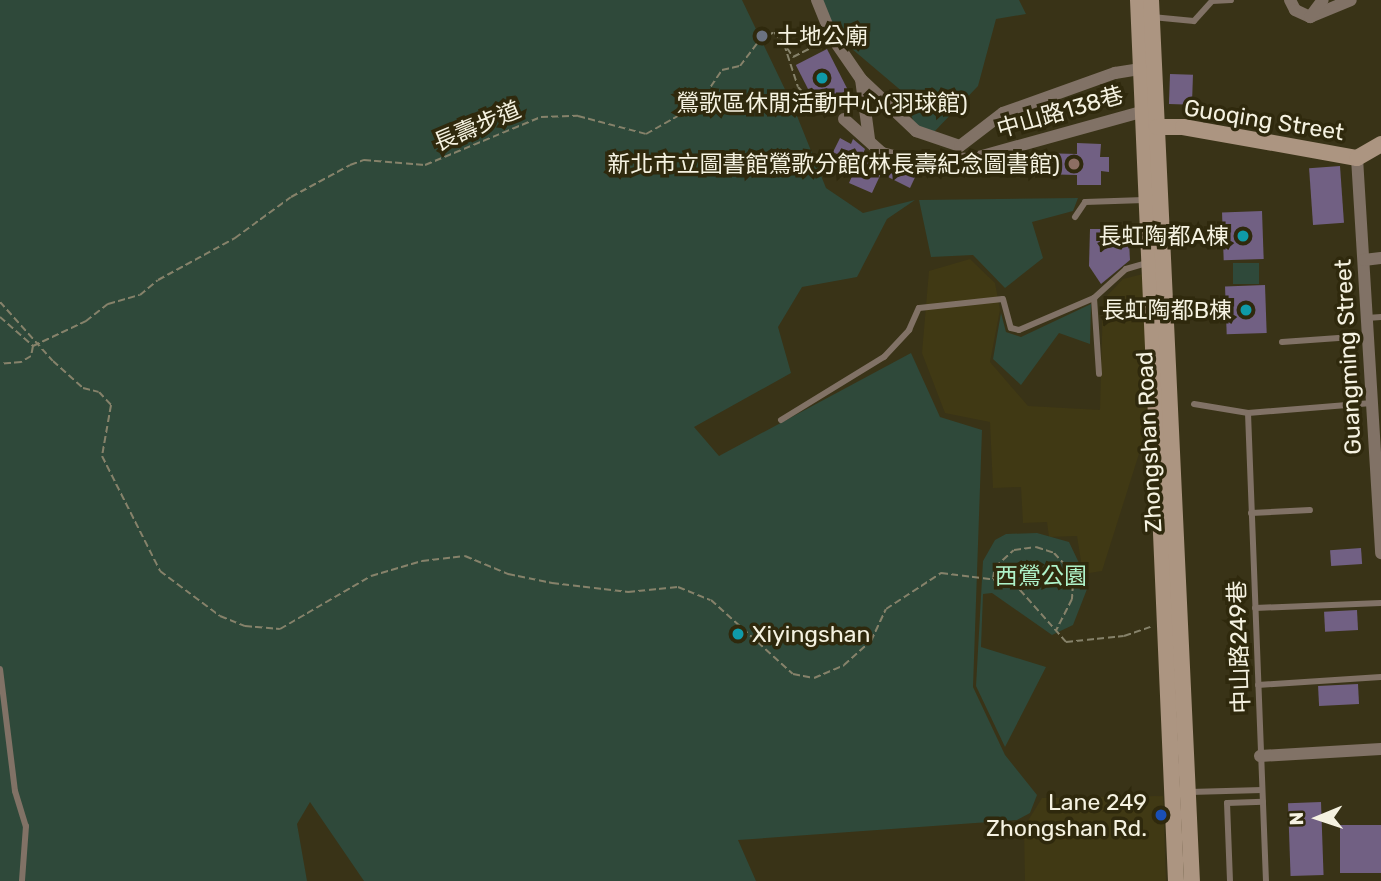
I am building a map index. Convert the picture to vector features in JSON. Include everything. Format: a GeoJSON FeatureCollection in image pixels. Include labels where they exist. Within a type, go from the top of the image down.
{"type":"FeatureCollection","features":[{"type":"Feature","properties":{"kind":"street"},"geometry":{"type":"LineString","coordinates":[[817,0],[832,37],[861,79],[916,131],[960,146],[1003,113],[1115,73],[1141,69]]}},
{"type":"Feature","properties":{"kind":"street","name":"Zhongshan Road"},"geometry":{"type":"LineString","coordinates":[[1138,0],[1144,111],[1154,200]]}},
{"type":"Feature","properties":{"kind":"street","name":"Zhongshan Road"},"geometry":{"type":"LineString","coordinates":[[1151,0],[1157,127],[1154,200],[1161,379],[1165,621],[1180,793],[1192,881]]}},
{"type":"Feature","properties":{"kind":"street"},"geometry":{"type":"LineString","coordinates":[[1290,0],[1295,10],[1310,17],[1352,0]]}},
{"type":"Feature","properties":{"kind":"street"},"geometry":{"type":"LineString","coordinates":[[1310,17],[1323,0]]}},
{"type":"Feature","properties":{"kind":"street"},"geometry":{"type":"LineString","coordinates":[[861,79],[869,139]]}},
{"type":"Feature","properties":{"kind":"street","name":"Guoqing Street"},"geometry":{"type":"LineString","coordinates":[[1144,111],[1157,127],[1182,127],[1357,158],[1381,144]]}},
{"type":"Feature","properties":{"kind":"street","name":"中山路138巷"},"geometry":{"type":"LineString","coordinates":[[844,119],[882,153],[918,162],[975,158],[1144,111]]}},
{"type":"Feature","properties":{"kind":"street","name":"Guangming Street"},"geometry":{"type":"LineString","coordinates":[[1357,158],[1368,336],[1376,375],[1373,403],[1381,552]]}},
{"type":"Feature","properties":{"kind":"street"},"geometry":{"type":"LineString","coordinates":[[1364,260],[1381,258]]}},
{"type":"Feature","properties":{"kind":"street","name":"Zhongshan Road"},"geometry":{"type":"LineString","coordinates":[[1161,379],[1174,407],[1180,793],[1176,881]]}},
{"type":"Feature","properties":{"kind":"street"},"geometry":{"type":"LineString","coordinates":[[1261,756],[1381,749]]}},
{"type":"Feature","properties":{"kind":"lane"},"geometry":{"type":"LineString","coordinates":[[1152,17],[1194,21],[1212,1],[1231,0]]}},
{"type":"Feature","properties":{"kind":"lane"},"geometry":{"type":"LineString","coordinates":[[1076,217],[1085,202],[1154,200]]}},
{"type":"Feature","properties":{"kind":"lane"},"geometry":{"type":"LineString","coordinates":[[780,420],[884,357],[909,330],[919,308],[1003,299],[1011,328],[1019,330],[1094,298],[1126,269],[1156,262]]}},
{"type":"Feature","properties":{"kind":"lane"},"geometry":{"type":"LineString","coordinates":[[1094,298],[1099,374]]}},
{"type":"Feature","properties":{"kind":"lane"},"geometry":{"type":"LineString","coordinates":[[1367,318],[1381,317]]}},
{"type":"Feature","properties":{"kind":"lane"},"geometry":{"type":"LineString","coordinates":[[1282,342],[1368,336]]}},
{"type":"Feature","properties":{"kind":"lane"},"geometry":{"type":"LineString","coordinates":[[1194,404],[1248,413],[1373,403]]}},
{"type":"Feature","properties":{"kind":"lane","name":"中山路249巷"},"geometry":{"type":"LineString","coordinates":[[1248,413],[1266,881]]}},
{"type":"Feature","properties":{"kind":"lane"},"geometry":{"type":"LineString","coordinates":[[1251,513],[1310,510]]}},
{"type":"Feature","properties":{"kind":"lane"},"geometry":{"type":"LineString","coordinates":[[1255,608],[1381,603]]}},
{"type":"Feature","properties":{"kind":"lane"},"geometry":{"type":"LineString","coordinates":[[0,669],[15,791],[26,826],[22,881]]}},
{"type":"Feature","properties":{"kind":"lane"},"geometry":{"type":"LineString","coordinates":[[1258,685],[1381,677]]}},
{"type":"Feature","properties":{"kind":"lane"},"geometry":{"type":"LineString","coordinates":[[1180,793],[1262,790]]}},
{"type":"Feature","properties":{"kind":"lane"},"geometry":{"type":"LineString","coordinates":[[1230,881],[1227,803],[1263,802]]}},
{"type":"Feature","properties":{"kind":"path","name":"長壽步道"},"geometry":{"type":"LineString","coordinates":[[39,343],[86,321],[108,304],[140,295],[158,280],[235,239],[291,197],[350,165],[364,160],[425,165],[541,117],[578,116],[646,134],[699,104],[722,70],[740,66],[764,37],[774,32],[784,44]]}},
{"type":"Feature","properties":{"kind":"path"},"geometry":{"type":"LineString","coordinates":[[784,44],[793,57],[832,37]]}},
{"type":"Feature","properties":{"kind":"path"},"geometry":{"type":"LineString","coordinates":[[784,44],[798,87],[817,108],[844,119]]}},
{"type":"Feature","properties":{"kind":"path"},"geometry":{"type":"LineString","coordinates":[[0,302],[83,388],[99,391],[111,405],[102,456],[160,571],[220,615],[246,626],[280,629],[371,576],[422,561],[465,556],[508,574],[552,583],[628,592],[678,587],[711,600],[793,674],[814,678],[844,665],[872,641],[886,610],[941,573],[1013,582],[1066,642],[1124,636],[1165,621]]}},
{"type":"Feature","properties":{"kind":"path"},"geometry":{"type":"LineString","coordinates":[[4,317],[6,306]]}},
{"type":"Feature","properties":{"kind":"path"},"geometry":{"type":"LineString","coordinates":[[0,317],[4,317],[33,346]]}},
{"type":"Feature","properties":{"kind":"path"},"geometry":{"type":"LineString","coordinates":[[33,346],[39,343]]}},
{"type":"Feature","properties":{"kind":"path"},"geometry":{"type":"LineString","coordinates":[[0,364],[21,362],[31,356],[33,346]]}},
{"type":"Feature","properties":{"kind":"path"},"geometry":{"type":"LineString","coordinates":[[993,580],[995,568],[1014,550],[1036,547],[1054,553],[1070,570],[1073,584],[1072,599],[1056,630]]}},
{"type":"Feature","properties":{"kind":"shaded area"},"geometry":{"type":"Polygon","coordinates":[[[970,259],[995,283],[1000,310],[990,362],[1028,406],[1100,410],[1103,300],[1123,279],[1143,274],[1150,419],[1102,571],[1083,574],[1077,536],[1049,537],[1047,522],[1023,523],[1021,487],[993,488],[990,422],[945,413],[922,353],[929,271],[970,259]]]}},
{"type":"Feature","properties":{"kind":"shaded area"},"geometry":{"type":"Polygon","coordinates":[[[1163,796],[1166,881],[1025,881],[1024,827],[1042,798],[1163,796]]]}},
{"type":"Feature","properties":{"kind":"green space"},"geometry":{"type":"Polygon","coordinates":[[[0,0],[742,0],[793,106],[826,188],[863,213],[915,200],[887,219],[857,277],[802,287],[778,327],[791,373],[694,427],[719,456],[911,353],[940,417],[982,430],[973,687],[1005,755],[1037,795],[1030,813],[1017,820],[738,840],[756,881],[364,881],[310,802],[297,824],[307,881],[0,881],[0,0]]]}},
{"type":"Feature","properties":{"kind":"green space"},"geometry":{"type":"Polygon","coordinates":[[[818,0],[1019,0],[1026,14],[996,19],[978,86],[934,132],[915,126],[904,93],[832,32],[818,0]]]}},
{"type":"Feature","properties":{"kind":"green space"},"geometry":{"type":"Polygon","coordinates":[[[1078,198],[1073,211],[1032,222],[1043,258],[1005,288],[973,255],[931,257],[919,200],[1078,198]]]}},
{"type":"Feature","properties":{"kind":"green space"},"geometry":{"type":"Polygon","coordinates":[[[1233,263],[1259,263],[1259,284],[1233,284],[1233,263]]]}},
{"type":"Feature","properties":{"kind":"green space"},"geometry":{"type":"Polygon","coordinates":[[[1091,304],[1090,344],[1059,333],[1021,385],[993,359],[1001,313],[1006,332],[1021,337],[1091,304]]]}},
{"type":"Feature","properties":{"kind":"green space","name":"西鶯公園"},"geometry":{"type":"Polygon","coordinates":[[[1037,533],[1069,542],[1089,584],[1073,625],[1052,635],[992,593],[983,594],[981,647],[1046,667],[1005,747],[976,686],[983,561],[995,540],[1006,534],[1037,533]]]}},
{"type":"Feature","properties":{"kind":"building","name":"鶯歌區休閒活動中心(羽球館)"},"geometry":{"type":"Polygon","coordinates":[[[827,49],[848,90],[817,106],[796,65],[827,49]]]}},
{"type":"Feature","properties":{"kind":"building"},"geometry":{"type":"Polygon","coordinates":[[[1170,74],[1193,75],[1192,105],[1169,104],[1170,74]]]}},
{"type":"Feature","properties":{"kind":"building"},"geometry":{"type":"Polygon","coordinates":[[[840,138],[851,144],[853,139],[865,149],[862,156],[884,167],[872,193],[849,183],[854,172],[835,163],[839,155],[833,152],[840,138]]]}},
{"type":"Feature","properties":{"kind":"building","name":"新北市立圖書館鶯歌分館(林長壽紀念圖書館)"},"geometry":{"type":"Polygon","coordinates":[[[1077,143],[1101,144],[1100,157],[1109,157],[1109,172],[1101,171],[1101,185],[1077,185],[1077,175],[1039,174],[1040,153],[1077,154],[1077,143]]]}},
{"type":"Feature","properties":{"kind":"building"},"geometry":{"type":"Polygon","coordinates":[[[887,163],[918,171],[910,188],[882,174],[887,163]]]}},
{"type":"Feature","properties":{"kind":"building"},"geometry":{"type":"Polygon","coordinates":[[[1340,166],[1344,223],[1313,225],[1309,168],[1340,166]]]}},
{"type":"Feature","properties":{"kind":"building","name":"長虹陶都A棟"},"geometry":{"type":"Polygon","coordinates":[[[1262,211],[1264,259],[1224,260],[1222,212],[1262,211]]]}},
{"type":"Feature","properties":{"kind":"building"},"geometry":{"type":"Polygon","coordinates":[[[1090,229],[1121,229],[1129,242],[1130,260],[1101,284],[1089,266],[1090,229]]]}},
{"type":"Feature","properties":{"kind":"building","name":"長虹陶都B棟"},"geometry":{"type":"Polygon","coordinates":[[[1265,285],[1267,333],[1227,334],[1225,286],[1265,285]]]}},
{"type":"Feature","properties":{"kind":"building"},"geometry":{"type":"Polygon","coordinates":[[[1361,548],[1362,564],[1331,566],[1330,550],[1361,548]]]}},
{"type":"Feature","properties":{"kind":"building"},"geometry":{"type":"Polygon","coordinates":[[[1357,610],[1358,630],[1325,632],[1324,612],[1357,610]]]}},
{"type":"Feature","properties":{"kind":"building"},"geometry":{"type":"Polygon","coordinates":[[[1358,684],[1359,704],[1319,706],[1318,686],[1358,684]]]}},
{"type":"Feature","properties":{"kind":"building"},"geometry":{"type":"Polygon","coordinates":[[[1321,802],[1324,875],[1291,876],[1288,803],[1321,802]]]}},
{"type":"Feature","properties":{"kind":"building"},"geometry":{"type":"Polygon","coordinates":[[[1340,825],[1381,825],[1381,873],[1340,873],[1340,825]]]}},
{"type":"Feature","properties":{"kind":"place","name":"土地公廟"},"geometry":{"type":"Point","coordinates":[762,36]}},
{"type":"Feature","properties":{"kind":"place","name":"鶯歌區休閒活動中心(羽球館)"},"geometry":{"type":"Point","coordinates":[822,78]}},
{"type":"Feature","properties":{"kind":"place","name":"新北市立圖書館鶯歌分館(林長壽紀念圖書館)"},"geometry":{"type":"Point","coordinates":[1074,164]}},
{"type":"Feature","properties":{"kind":"place","name":"長虹陶都A棟"},"geometry":{"type":"Point","coordinates":[1243,236]}},
{"type":"Feature","properties":{"kind":"place","name":"長虹陶都B棟"},"geometry":{"type":"Point","coordinates":[1246,310]}},
{"type":"Feature","properties":{"kind":"place","name":"Xiyingshan"},"geometry":{"type":"Point","coordinates":[738,634]}},
{"type":"Feature","properties":{"kind":"place","name":"Lane 249 Zhongshan Rd."},"geometry":{"type":"Point","coordinates":[1161,815]}}]}
